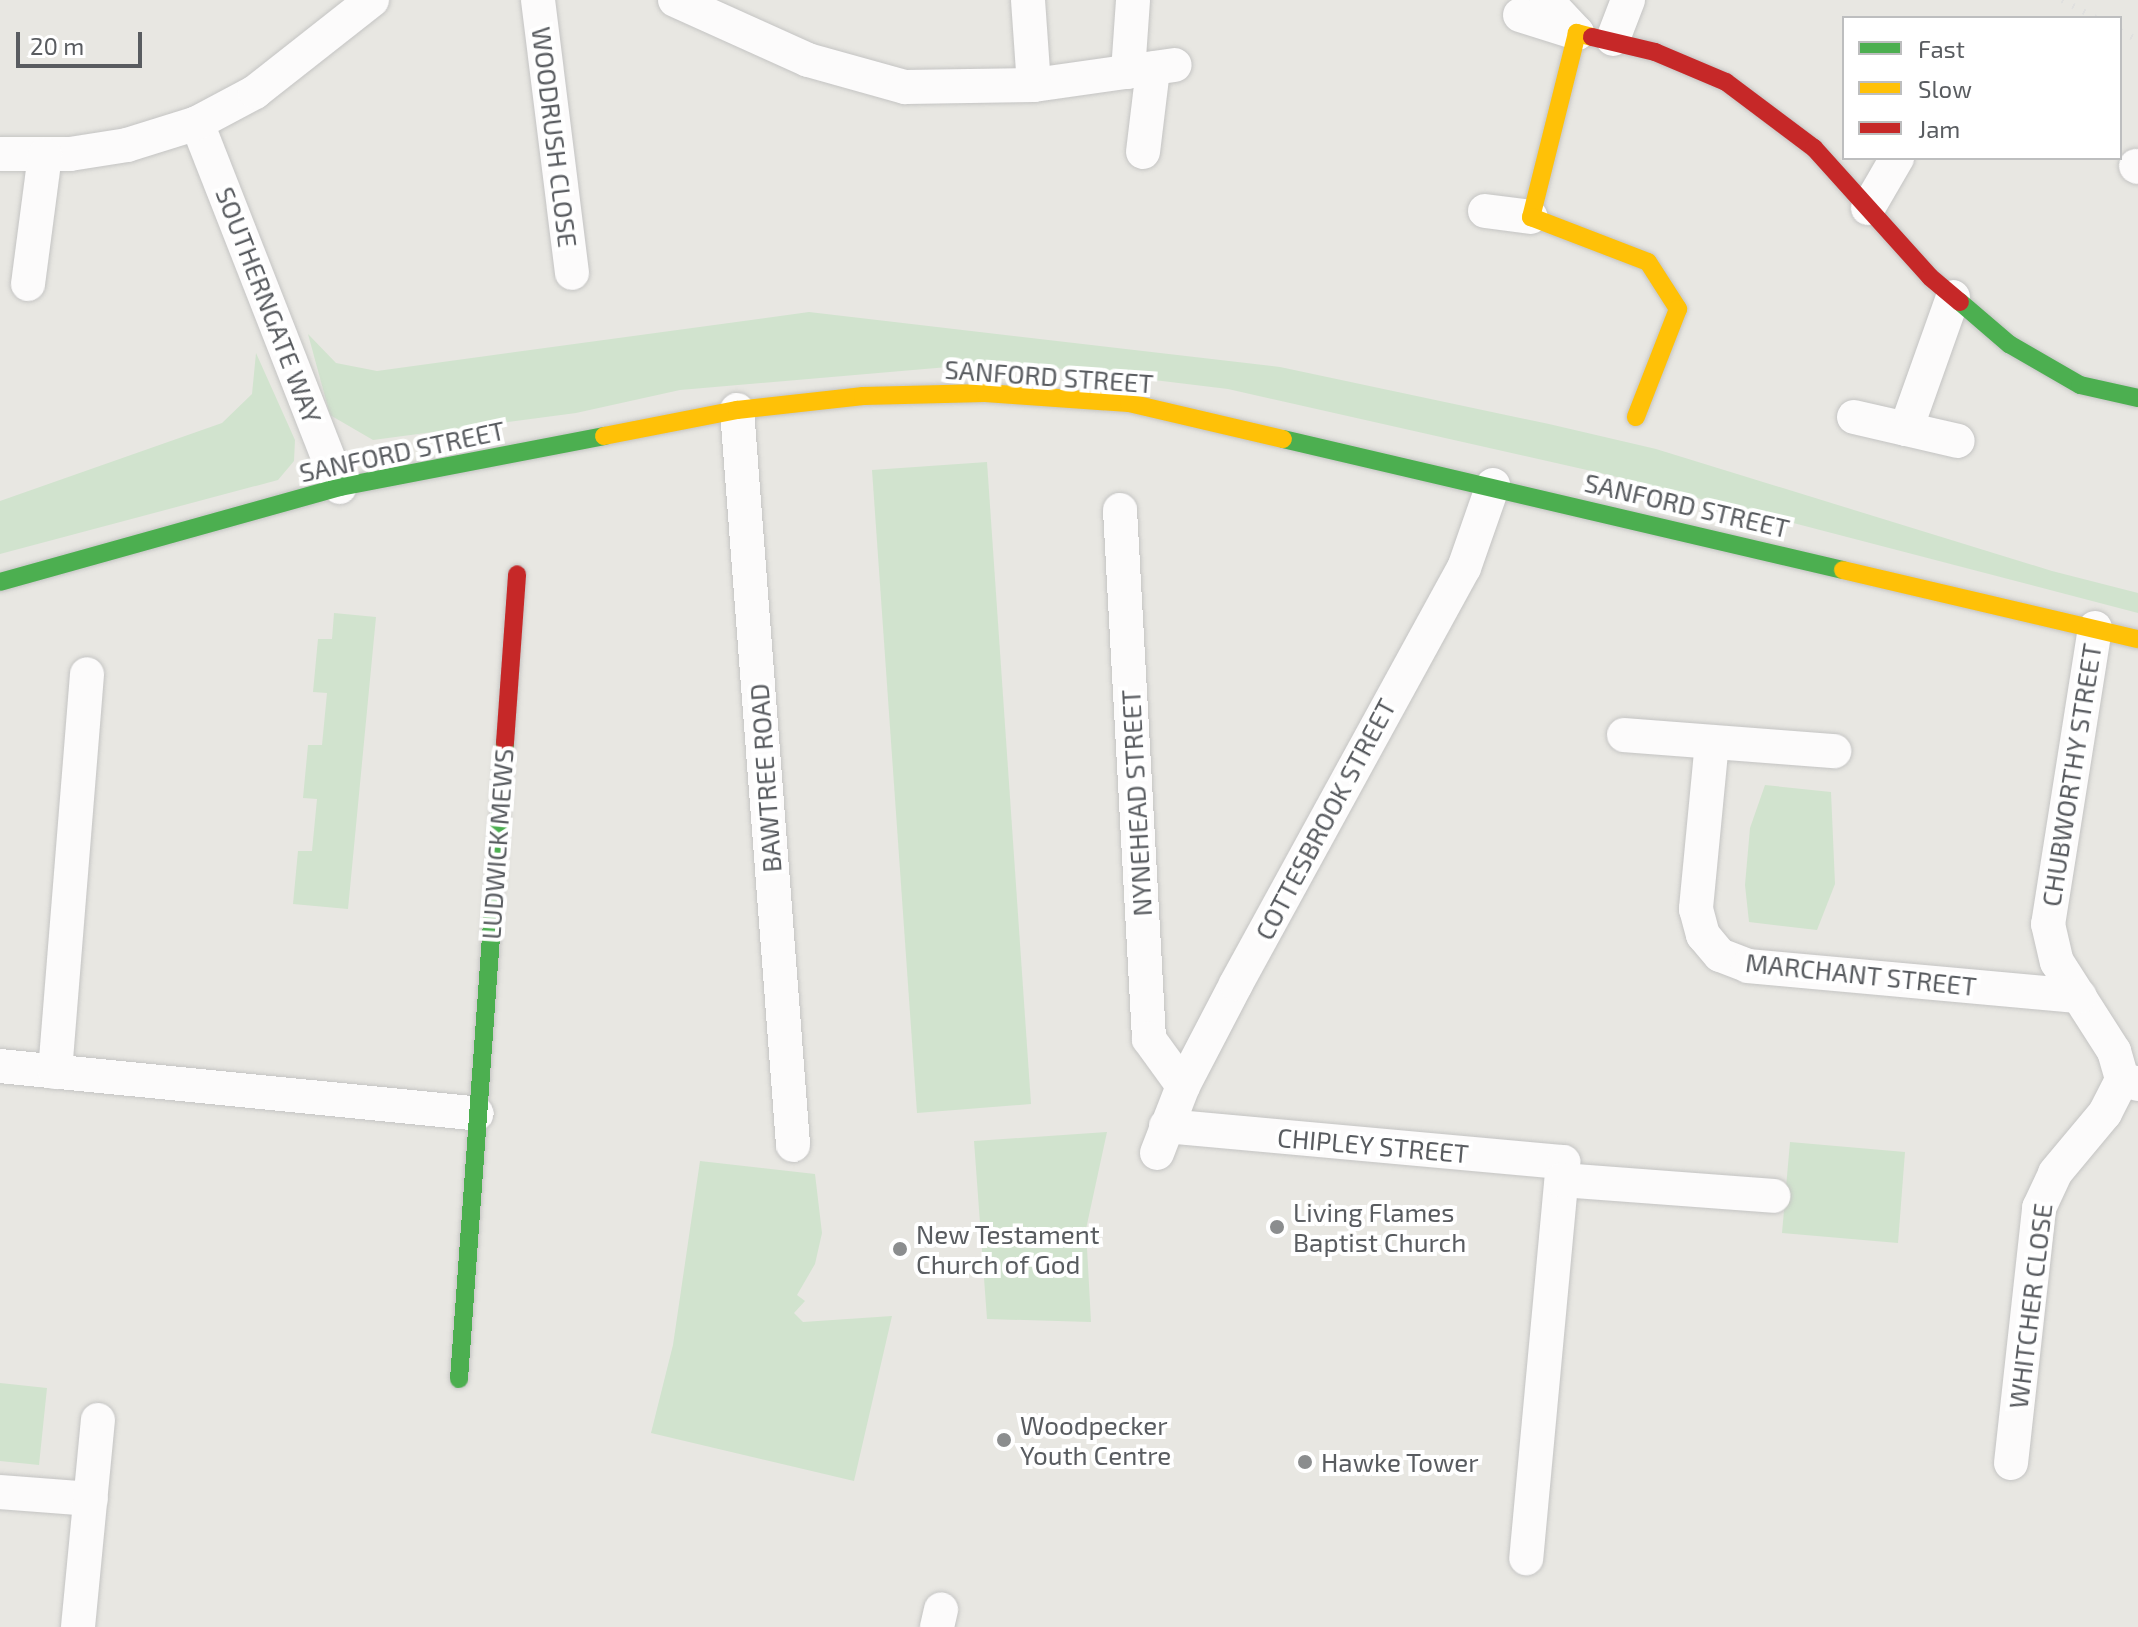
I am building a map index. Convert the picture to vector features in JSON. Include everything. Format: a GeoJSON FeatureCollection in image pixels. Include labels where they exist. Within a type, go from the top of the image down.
{"type":"FeatureCollection","features":[{"type":"Feature","properties":{"kind":"main road"},"geometry":{"type":"LineString","coordinates":[[1636,417],[1678,309],[1648,262],[1531,217],[1577,33],[1613,39],[1726,82],[1814,148],[1953,297],[2009,344],[2080,385],[2138,398]]}},
{"type":"Feature","properties":{"kind":"main road","name":"SANFORD STREET"},"geometry":{"type":"LineString","coordinates":[[0,582],[340,487],[737,410],[863,396],[985,393],[1129,403],[1493,485],[2138,639]]}},
{"type":"Feature","properties":{"kind":"main road","name":"LUDWICK MEWS"},"geometry":{"type":"LineString","coordinates":[[459,1379],[517,574]]}},
{"type":"Feature","properties":{"kind":"street"},"geometry":{"type":"LineString","coordinates":[[0,154],[45,155],[127,145],[197,123],[255,92],[372,0]]}},
{"type":"Feature","properties":{"kind":"street","name":"WOODRUSH CLOSE"},"geometry":{"type":"LineString","coordinates":[[538,0],[572,273]]}},
{"type":"Feature","properties":{"kind":"street"},"geometry":{"type":"LineString","coordinates":[[675,0],[808,60],[905,87],[1034,85],[1152,69]]}},
{"type":"Feature","properties":{"kind":"street"},"geometry":{"type":"LineString","coordinates":[[1028,0],[1034,85]]}},
{"type":"Feature","properties":{"kind":"street"},"geometry":{"type":"LineString","coordinates":[[1133,0],[1152,69],[1143,152]]}},
{"type":"Feature","properties":{"kind":"street"},"geometry":{"type":"LineString","coordinates":[[1613,39],[1628,0]]}},
{"type":"Feature","properties":{"kind":"street"},"geometry":{"type":"LineString","coordinates":[[1533,8],[1577,33]]}},
{"type":"Feature","properties":{"kind":"street","name":"SOUTHERNGATE WAY"},"geometry":{"type":"LineString","coordinates":[[197,123],[340,487]]}},
{"type":"Feature","properties":{"kind":"street"},"geometry":{"type":"LineString","coordinates":[[28,284],[45,155]]}},
{"type":"Feature","properties":{"kind":"street"},"geometry":{"type":"LineString","coordinates":[[1868,208],[1896,160]]}},
{"type":"Feature","properties":{"kind":"street"},"geometry":{"type":"LineString","coordinates":[[1485,211],[1531,217]]}},
{"type":"Feature","properties":{"kind":"street"},"geometry":{"type":"LineString","coordinates":[[1906,429],[1953,297]]}},
{"type":"Feature","properties":{"kind":"street","name":"BAWTREE ROAD"},"geometry":{"type":"LineString","coordinates":[[737,410],[793,1145]]}},
{"type":"Feature","properties":{"kind":"street"},"geometry":{"type":"LineString","coordinates":[[1854,417],[1958,441]]}},
{"type":"Feature","properties":{"kind":"street","name":"COTTESBROOK STREET"},"geometry":{"type":"LineString","coordinates":[[1161,1139],[1183,1086],[1464,568],[1493,485]]}},
{"type":"Feature","properties":{"kind":"street","name":"NYNEHEAD STREET"},"geometry":{"type":"LineString","coordinates":[[1120,510],[1149,1039],[1183,1086]]}},
{"type":"Feature","properties":{"kind":"street","name":"CHUBWORTHY STREET"},"geometry":{"type":"LineString","coordinates":[[2095,628],[2048,924],[2057,962],[2130,1081]]}},
{"type":"Feature","properties":{"kind":"street"},"geometry":{"type":"LineString","coordinates":[[55,1072],[87,674]]}},
{"type":"Feature","properties":{"kind":"street"},"geometry":{"type":"LineString","coordinates":[[1624,735],[1834,751]]}},
{"type":"Feature","properties":{"kind":"street","name":"MARCHANT STREET"},"geometry":{"type":"LineString","coordinates":[[1712,742],[1696,909],[1703,935],[1720,955],[1748,966],[2080,996]]}},
{"type":"Feature","properties":{"kind":"street"},"geometry":{"type":"LineString","coordinates":[[0,1066],[477,1114]]}},
{"type":"Feature","properties":{"kind":"street","name":"WHITCHER CLOSE"},"geometry":{"type":"LineString","coordinates":[[2011,1463],[2039,1208],[2055,1173],[2130,1081]]}},
{"type":"Feature","properties":{"kind":"street","name":"CHIPLEY STREET"},"geometry":{"type":"LineString","coordinates":[[1161,1139],[1563,1162],[1562,1180]]}},
{"type":"Feature","properties":{"kind":"street"},"geometry":{"type":"LineString","coordinates":[[1526,1558],[1562,1180],[1773,1196]]}},
{"type":"Feature","properties":{"kind":"street"},"geometry":{"type":"LineString","coordinates":[[78,1627],[98,1420]]}},
{"type":"Feature","properties":{"kind":"street"},"geometry":{"type":"LineString","coordinates":[[0,1492],[91,1499]]}},
{"type":"Feature","properties":{"kind":"green space"},"geometry":{"type":"Polygon","coordinates":[[[809,312],[1280,367],[1549,424],[1656,449],[2052,571],[2138,593],[2138,613],[1609,475],[1228,389],[1006,362],[680,390],[576,413],[373,440],[330,415],[308,334],[336,363],[377,371],[809,312]]]}},
{"type":"Feature","properties":{"kind":"green space"},"geometry":{"type":"Polygon","coordinates":[[[256,353],[295,440],[294,461],[278,480],[0,554],[0,501],[222,423],[252,394],[256,353]]]}},
{"type":"Feature","properties":{"kind":"green space"},"geometry":{"type":"Polygon","coordinates":[[[987,462],[1031,1104],[917,1113],[872,470],[987,462]]]}},
{"type":"Feature","properties":{"kind":"green space"},"geometry":{"type":"Polygon","coordinates":[[[334,613],[376,617],[348,909],[293,904],[298,851],[312,851],[317,799],[303,798],[308,745],[322,745],[327,693],[313,692],[318,639],[332,639],[334,613]]]}},
{"type":"Feature","properties":{"kind":"green space"},"geometry":{"type":"Polygon","coordinates":[[[1765,785],[1831,792],[1835,884],[1817,930],[1749,922],[1745,885],[1750,828],[1765,785]]]}},
{"type":"Feature","properties":{"kind":"green space"},"geometry":{"type":"Polygon","coordinates":[[[1107,1132],[1086,1229],[1091,1322],[987,1319],[974,1141],[1107,1132]]]}},
{"type":"Feature","properties":{"kind":"green space"},"geometry":{"type":"Polygon","coordinates":[[[1790,1142],[1905,1152],[1898,1243],[1782,1233],[1790,1142]]]}},
{"type":"Feature","properties":{"kind":"green space"},"geometry":{"type":"Polygon","coordinates":[[[700,1161],[815,1174],[822,1233],[815,1264],[797,1295],[805,1301],[794,1313],[803,1322],[892,1316],[854,1481],[651,1433],[673,1345],[700,1161]]]}},
{"type":"Feature","properties":{"kind":"green space"},"geometry":{"type":"Polygon","coordinates":[[[0,1383],[47,1388],[39,1465],[0,1461],[0,1383]]]}},
{"type":"Feature","properties":{"kind":"railway"},"geometry":{"type":"LineString","coordinates":[[2062,0],[2092,16]]}},
{"type":"Feature","properties":{"kind":"railway"},"geometry":{"type":"LineString","coordinates":[[2122,32],[2138,40]]}},
{"type":"Feature","properties":{"kind":"traffic: fast"},"geometry":{"type":"LineString","coordinates":[[1960,302],[2009,344],[2080,385],[2138,398]]}},
{"type":"Feature","properties":{"kind":"traffic: fast"},"geometry":{"type":"LineString","coordinates":[[0,582],[340,487],[604,436]]}},
{"type":"Feature","properties":{"kind":"traffic: fast"},"geometry":{"type":"LineString","coordinates":[[1283,439],[1843,570]]}},
{"type":"Feature","properties":{"kind":"traffic: fast"},"geometry":{"type":"LineString","coordinates":[[459,1379],[505,743]]}},
{"type":"Feature","properties":{"kind":"traffic: slow"},"geometry":{"type":"LineString","coordinates":[[1592,37],[1577,33],[1531,217],[1648,262],[1678,309],[1636,417]]}},
{"type":"Feature","properties":{"kind":"traffic: slow"},"geometry":{"type":"LineString","coordinates":[[604,436],[737,410],[863,396],[985,393],[1129,403],[1283,439]]}},
{"type":"Feature","properties":{"kind":"traffic: slow"},"geometry":{"type":"LineString","coordinates":[[1843,570],[2138,639]]}},
{"type":"Feature","properties":{"kind":"traffic: jam"},"geometry":{"type":"LineString","coordinates":[[1592,37],[1655,52],[1726,82],[1814,148],[1930,277],[1960,302]]}},
{"type":"Feature","properties":{"kind":"traffic: jam"},"geometry":{"type":"LineString","coordinates":[[505,743],[517,574]]}},
{"type":"Feature","properties":{"kind":"place","name":"Living Flames Baptist Church"},"geometry":{"type":"Point","coordinates":[1277,1227]}},
{"type":"Feature","properties":{"kind":"place","name":"New Testament Church of God"},"geometry":{"type":"Point","coordinates":[900,1249]}},
{"type":"Feature","properties":{"kind":"place","name":"Woodpecker Youth Centre"},"geometry":{"type":"Point","coordinates":[1004,1440]}},
{"type":"Feature","properties":{"kind":"place","name":"Hawke Tower"},"geometry":{"type":"Point","coordinates":[1305,1462]}}]}
